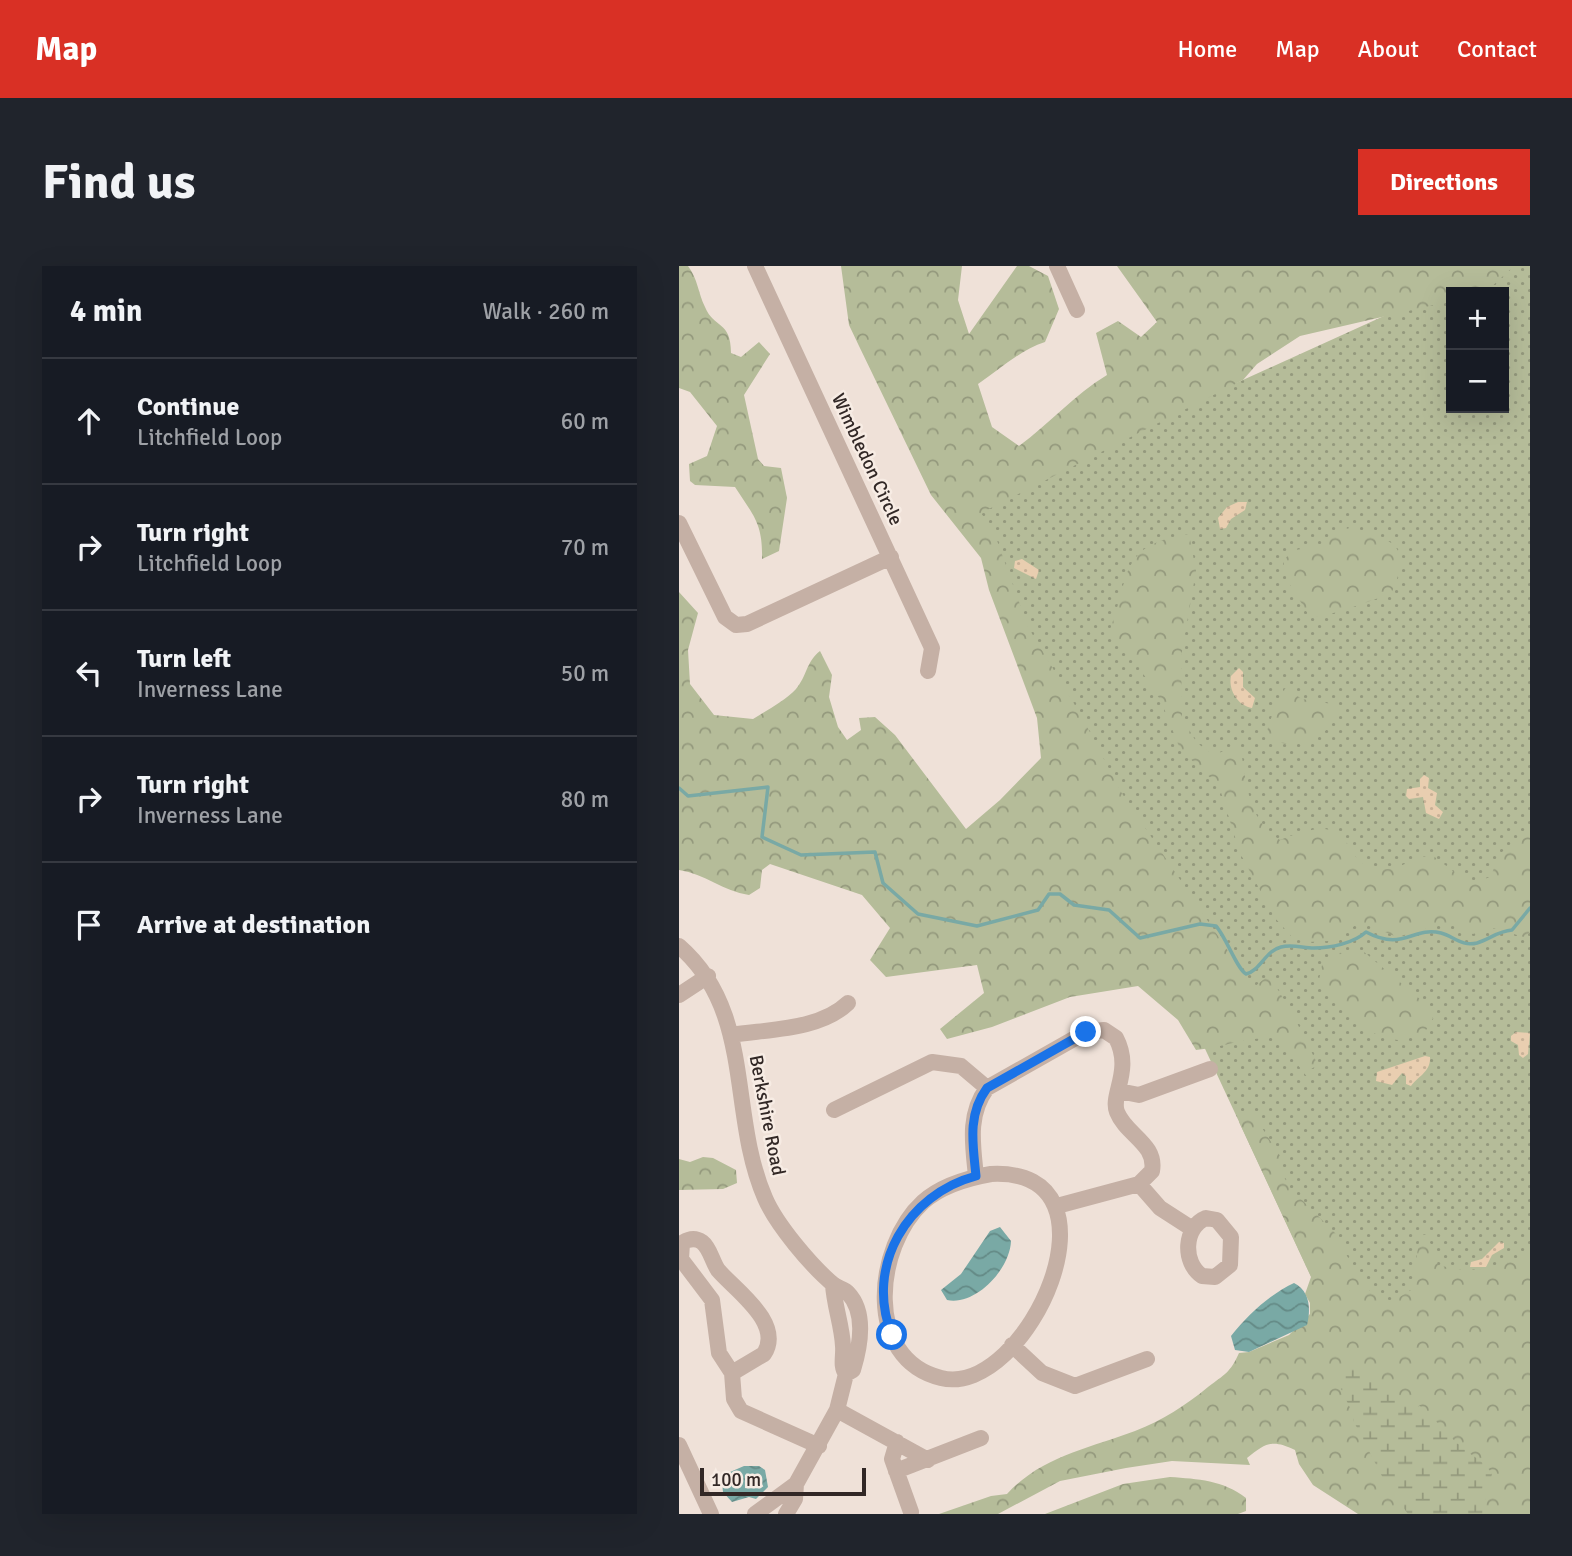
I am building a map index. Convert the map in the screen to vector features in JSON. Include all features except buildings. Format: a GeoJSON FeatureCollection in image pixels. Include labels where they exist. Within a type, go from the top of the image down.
{"type":"FeatureCollection","features":[{"type":"Feature","properties":{"kind":"street","name":"Wimbledon Circle"},"geometry":{"type":"LineString","coordinates":[[755,266],[932,648],[928,671]]}},
{"type":"Feature","properties":{"kind":"street"},"geometry":{"type":"LineString","coordinates":[[1057,266],[1077,310]]}},
{"type":"Feature","properties":{"kind":"street"},"geometry":{"type":"LineString","coordinates":[[679,523],[725,617],[736,625],[747,624],[891,557]]}},
{"type":"Feature","properties":{"kind":"street","name":"Berkshire Road"},"geometry":{"type":"LineString","coordinates":[[679,946],[708,976],[722,1001],[731,1035],[754,1167],[766,1200],[787,1232],[833,1284],[849,1293],[860,1331]]}},
{"type":"Feature","properties":{"kind":"street"},"geometry":{"type":"LineString","coordinates":[[679,995],[708,976]]}},
{"type":"Feature","properties":{"kind":"street"},"geometry":{"type":"LineString","coordinates":[[731,1035],[817,1021],[833,1015],[848,1003]]}},
{"type":"Feature","properties":{"kind":"street"},"geometry":{"type":"LineString","coordinates":[[976,1176],[973,1122],[980,1097],[987,1088],[1095,1029],[1111,1032],[1121,1046],[1124,1067],[1115,1101],[1117,1111],[1152,1157],[1152,1171],[1139,1184],[1057,1206]]}},
{"type":"Feature","properties":{"kind":"street"},"geometry":{"type":"LineString","coordinates":[[834,1110],[932,1062],[961,1066],[987,1088]]}},
{"type":"Feature","properties":{"kind":"street"},"geometry":{"type":"LineString","coordinates":[[1119,1091],[1139,1095],[1210,1069]]}},
{"type":"Feature","properties":{"kind":"street"},"geometry":{"type":"LineString","coordinates":[[1003,1173],[1024,1176],[1045,1189],[1057,1206],[1061,1231],[1057,1263],[1039,1307],[1012,1345],[995,1363],[975,1377],[951,1380],[932,1376],[913,1365],[902,1354],[886,1316],[887,1267],[894,1242],[907,1220],[933,1194],[976,1176],[1003,1173]]}},
{"type":"Feature","properties":{"kind":"street"},"geometry":{"type":"LineString","coordinates":[[1139,1184],[1160,1208],[1191,1228]]}},
{"type":"Feature","properties":{"kind":"street"},"geometry":{"type":"LineString","coordinates":[[732,1373],[764,1354],[770,1339],[768,1331],[755,1309],[718,1269],[705,1245],[699,1239],[689,1238],[682,1243],[681,1259],[712,1300],[719,1353],[732,1373],[734,1399],[741,1410],[819,1446]]}},
{"type":"Feature","properties":{"kind":"street"},"geometry":{"type":"LineString","coordinates":[[833,1284],[834,1301],[843,1333],[842,1368],[846,1374]]}},
{"type":"Feature","properties":{"kind":"street"},"geometry":{"type":"LineString","coordinates":[[755,1514],[796,1484],[837,1409],[846,1374],[853,1370],[860,1331],[886,1316]]}},
{"type":"Feature","properties":{"kind":"street"},"geometry":{"type":"LineString","coordinates":[[843,1333],[860,1331],[892,1335]]}},
{"type":"Feature","properties":{"kind":"street"},"geometry":{"type":"LineString","coordinates":[[1012,1345],[1042,1373],[1075,1386],[1147,1359]]}},
{"type":"Feature","properties":{"kind":"street"},"geometry":{"type":"LineString","coordinates":[[837,1409],[928,1460]]}},
{"type":"Feature","properties":{"kind":"street"},"geometry":{"type":"LineString","coordinates":[[896,1471],[981,1438]]}},
{"type":"Feature","properties":{"kind":"street"},"geometry":{"type":"LineString","coordinates":[[897,1442],[892,1459],[911,1512]]}},
{"type":"Feature","properties":{"kind":"street"},"geometry":{"type":"LineString","coordinates":[[679,1445],[711,1514]]}},
{"type":"Feature","properties":{"kind":"street"},"geometry":{"type":"LineString","coordinates":[[786,1514],[795,1499],[796,1484]]}},
{"type":"Feature","properties":{"kind":"green space"},"geometry":{"type":"Polygon","coordinates":[[[679,266],[688,266],[691,271],[709,314],[728,335],[731,353],[741,357],[759,342],[770,354],[744,395],[758,459],[764,466],[781,468],[787,498],[779,551],[762,559],[759,528],[735,487],[695,485],[690,481],[689,464],[707,456],[717,426],[690,392],[679,388],[679,266]]]}},
{"type":"Feature","properties":{"kind":"green space"},"geometry":{"type":"Polygon","coordinates":[[[841,266],[962,266],[958,300],[969,334],[1017,266],[1029,266],[1048,276],[1059,309],[1045,342],[1018,355],[978,384],[992,427],[1019,446],[1107,375],[1096,333],[1118,321],[1141,337],[1157,322],[1117,266],[1514,266],[1491,287],[1446,287],[1446,302],[1300,336],[1257,364],[1243,380],[981,513],[994,532],[1028,627],[1082,717],[1121,792],[1253,988],[1269,975],[1291,1011],[1318,1065],[1311,1069],[1311,1082],[1277,1038],[1196,1050],[1178,1020],[1138,986],[1070,997],[992,1027],[947,1039],[940,1029],[984,993],[977,965],[886,977],[870,960],[890,928],[862,895],[770,864],[762,870],[760,888],[749,895],[679,870],[679,592],[698,613],[688,650],[690,684],[714,715],[753,719],[796,689],[820,651],[832,675],[829,697],[838,727],[847,740],[861,730],[859,718],[875,717],[895,735],[966,829],[1000,800],[1041,758],[1037,718],[989,590],[981,558],[931,495],[849,325],[841,266]]]}},
{"type":"Feature","properties":{"kind":"green space"},"geometry":{"type":"Polygon","coordinates":[[[1494,266],[1530,266],[1530,1279],[1350,1360],[1152,935],[963,507],[1446,288],[1446,413],[1509,413],[1509,287],[1448,287],[1494,266]]]}},
{"type":"Feature","properties":{"kind":"green space"},"geometry":{"type":"Polygon","coordinates":[[[1347,527],[1377,536],[1395,546],[1400,564],[1398,577],[1391,594],[1341,611],[1310,617],[1287,580],[1283,560],[1295,550],[1320,546],[1333,531],[1347,527]]]}},
{"type":"Feature","properties":{"kind":"green space"},"geometry":{"type":"Polygon","coordinates":[[[1189,534],[1196,571],[1181,657],[1182,718],[1197,743],[1214,755],[1240,744],[1254,811],[1269,832],[1280,840],[1307,831],[1325,829],[1337,833],[1357,858],[1366,865],[1380,869],[1393,868],[1432,855],[1470,884],[1490,877],[1501,853],[1530,826],[1530,932],[1524,937],[1489,927],[1473,934],[1450,922],[1397,937],[1361,922],[1329,941],[1308,942],[1292,937],[1275,918],[1240,853],[1219,786],[1180,749],[1161,701],[1125,646],[1110,630],[1126,578],[1138,554],[1166,539],[1189,534]]]}},
{"type":"Feature","properties":{"kind":"green space"},"geometry":{"type":"Polygon","coordinates":[[[1285,688],[1302,699],[1332,704],[1339,712],[1326,730],[1308,741],[1298,744],[1277,742],[1267,736],[1268,729],[1285,688]]]}},
{"type":"Feature","properties":{"kind":"green space"},"geometry":{"type":"Polygon","coordinates":[[[1363,951],[1421,1000],[1433,1018],[1425,1032],[1398,1040],[1374,1033],[1353,1019],[1326,990],[1319,980],[1323,960],[1339,953],[1363,951]]]}},
{"type":"Feature","properties":{"kind":"green space"},"geometry":{"type":"Polygon","coordinates":[[[1250,1109],[1282,1159],[1283,1175],[1290,1188],[1339,1237],[1347,1256],[1369,1290],[1390,1303],[1411,1290],[1420,1236],[1427,1234],[1438,1265],[1451,1268],[1485,1268],[1530,1253],[1530,1514],[1358,1514],[1313,1485],[1299,1464],[1295,1450],[1280,1444],[1269,1444],[1247,1458],[1250,1465],[1172,1461],[1126,1468],[1060,1481],[998,1514],[939,1514],[991,1496],[1007,1494],[1021,1481],[1051,1462],[1135,1431],[1164,1417],[1223,1376],[1239,1353],[1249,1352],[1289,1335],[1310,1314],[1310,1303],[1305,1294],[1311,1277],[1239,1122],[1250,1109]]]}},
{"type":"Feature","properties":{"kind":"green space"},"geometry":{"type":"Polygon","coordinates":[[[703,1157],[713,1158],[736,1170],[737,1183],[723,1189],[679,1190],[679,1159],[690,1162],[703,1157]]]}},
{"type":"Feature","properties":{"kind":"green space"},"geometry":{"type":"Polygon","coordinates":[[[1350,1368],[1364,1371],[1409,1408],[1420,1406],[1458,1444],[1486,1466],[1492,1474],[1484,1504],[1485,1514],[1408,1514],[1385,1482],[1354,1422],[1342,1392],[1339,1373],[1350,1368]]]}},
{"type":"Feature","properties":{"kind":"green space"},"geometry":{"type":"Polygon","coordinates":[[[1170,1477],[1200,1480],[1228,1487],[1246,1498],[1246,1511],[1238,1514],[1045,1514],[1123,1484],[1170,1477]]]}},
{"type":"Feature","properties":{"kind":"sand"},"geometry":{"type":"Polygon","coordinates":[[[1238,502],[1247,502],[1245,510],[1231,519],[1226,528],[1220,529],[1218,518],[1227,507],[1238,502]]]}},
{"type":"Feature","properties":{"kind":"sand"},"geometry":{"type":"Polygon","coordinates":[[[1022,559],[1039,570],[1036,579],[1014,568],[1015,561],[1022,559]]]}},
{"type":"Feature","properties":{"kind":"sand"},"geometry":{"type":"Polygon","coordinates":[[[1239,668],[1243,672],[1243,687],[1255,698],[1252,708],[1238,701],[1233,692],[1231,676],[1239,668]]]}},
{"type":"Feature","properties":{"kind":"sand"},"geometry":{"type":"Polygon","coordinates":[[[1424,775],[1429,778],[1428,788],[1437,793],[1435,805],[1443,812],[1439,819],[1426,813],[1423,797],[1409,799],[1406,796],[1407,789],[1420,787],[1420,779],[1424,775]]]}},
{"type":"Feature","properties":{"kind":"sand"},"geometry":{"type":"Polygon","coordinates":[[[1516,1032],[1530,1033],[1528,1054],[1523,1058],[1519,1055],[1518,1045],[1511,1041],[1511,1036],[1516,1032]]]}},
{"type":"Feature","properties":{"kind":"sand"},"geometry":{"type":"Polygon","coordinates":[[[1425,1056],[1430,1057],[1428,1067],[1411,1086],[1406,1084],[1406,1076],[1402,1073],[1392,1085],[1376,1081],[1377,1072],[1425,1056]]]}},
{"type":"Feature","properties":{"kind":"sand"},"geometry":{"type":"Polygon","coordinates":[[[1499,1242],[1504,1243],[1504,1248],[1492,1255],[1486,1267],[1470,1267],[1471,1262],[1482,1259],[1499,1242]]]}},
{"type":"Feature","properties":{"kind":"water"},"geometry":{"type":"Polygon","coordinates":[[[1000,1227],[1011,1241],[1005,1263],[998,1274],[980,1291],[969,1297],[947,1300],[941,1290],[961,1274],[990,1231],[1000,1227]]]}},
{"type":"Feature","properties":{"kind":"water"},"geometry":{"type":"Polygon","coordinates":[[[1294,1283],[1303,1291],[1308,1301],[1307,1325],[1249,1352],[1235,1350],[1231,1336],[1237,1328],[1268,1299],[1294,1283]]]}},
{"type":"Feature","properties":{"kind":"water"},"geometry":{"type":"Polygon","coordinates":[[[744,1466],[759,1466],[765,1470],[768,1487],[756,1499],[749,1497],[732,1502],[723,1492],[722,1483],[730,1472],[744,1466]]]}},
{"type":"Feature","properties":{"kind":"waterway"},"geometry":{"type":"LineString","coordinates":[[679,788],[688,796],[768,787],[762,837],[801,855],[875,852],[883,883],[918,914],[977,926],[1038,910],[1049,894],[1060,894],[1074,905],[1109,910],[1140,938],[1200,924],[1216,926],[1246,974],[1256,969],[1271,952],[1281,947],[1335,946],[1349,942],[1366,932],[1390,940],[1431,932],[1441,933],[1467,944],[1477,943],[1512,930],[1530,908]]}},
{"type":"Feature","properties":{"kind":"route"},"geometry":{"type":"LineString","coordinates":[[892,1335],[886,1316],[885,1287],[894,1242],[907,1220],[924,1201],[945,1188],[976,1176],[972,1135],[980,1097],[987,1088],[1086,1032]]}}]}
